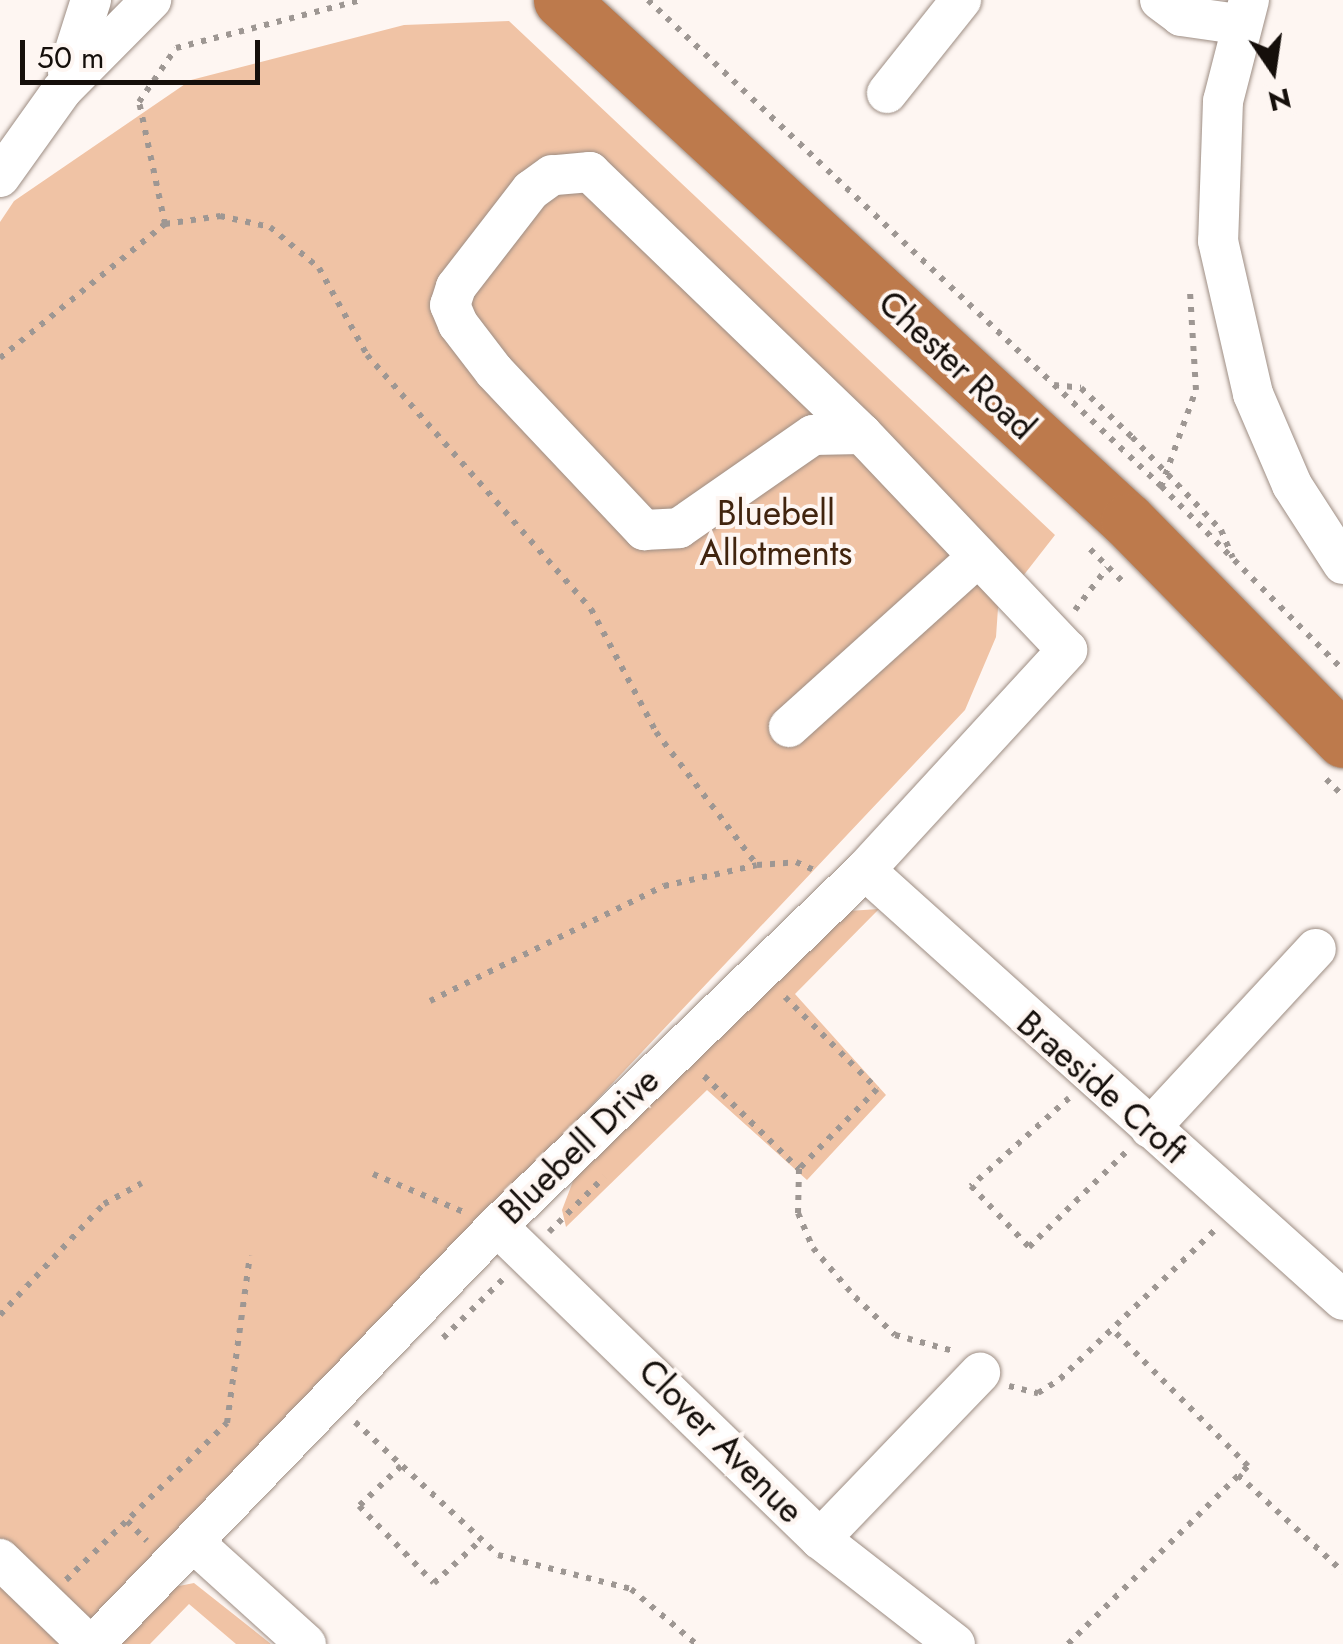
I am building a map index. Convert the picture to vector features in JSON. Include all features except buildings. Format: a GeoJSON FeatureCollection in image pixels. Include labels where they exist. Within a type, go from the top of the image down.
{"type":"FeatureCollection","features":[{"type":"Feature","properties":{"kind":"highway","name":"Chester Road"},"geometry":{"type":"LineString","coordinates":[[561,0],[1128,522],[1343,740]]}},
{"type":"Feature","properties":{"kind":"highway","name":"Chester Road"},"geometry":{"type":"LineString","coordinates":[[618,0],[1343,697]]}},
{"type":"Feature","properties":{"kind":"street"},"geometry":{"type":"LineString","coordinates":[[62,90],[91,0]]}},
{"type":"Feature","properties":{"kind":"street"},"geometry":{"type":"LineString","coordinates":[[0,177],[62,90],[152,0]]}},
{"type":"Feature","properties":{"kind":"street"},"geometry":{"type":"LineString","coordinates":[[887,94],[961,0]]}},
{"type":"Feature","properties":{"kind":"street"},"geometry":{"type":"LineString","coordinates":[[1160,0],[1181,16],[1244,12],[1218,137],[1218,241],[1253,394],[1292,485],[1343,564]]}},
{"type":"Feature","properties":{"kind":"street"},"geometry":{"type":"LineString","coordinates":[[788,727],[978,557],[862,434],[590,172],[552,174],[531,190],[456,287],[450,305],[458,324],[494,372],[644,530],[679,528],[813,435],[862,434]]}},
{"type":"Feature","properties":{"kind":"street","name":"Bluebell Drive"},"geometry":{"type":"LineString","coordinates":[[91,1644],[194,1542],[351,1418],[497,1226],[856,878],[1067,650],[978,557]]}},
{"type":"Feature","properties":{"kind":"street","name":"Braeside Croft"},"geometry":{"type":"LineString","coordinates":[[856,878],[1092,1077],[1343,1300]]}},
{"type":"Feature","properties":{"kind":"street"},"geometry":{"type":"LineString","coordinates":[[1150,1128],[1316,949]]}},
{"type":"Feature","properties":{"kind":"street","name":"Clover Avenue"},"geometry":{"type":"LineString","coordinates":[[497,1226],[820,1539],[954,1644]]}},
{"type":"Feature","properties":{"kind":"street"},"geometry":{"type":"LineString","coordinates":[[820,1539],[980,1373]]}},
{"type":"Feature","properties":{"kind":"street"},"geometry":{"type":"LineString","coordinates":[[194,1542],[306,1644]]}},
{"type":"Feature","properties":{"kind":"street"},"geometry":{"type":"LineString","coordinates":[[0,1560],[91,1644]]}},
{"type":"Feature","properties":{"kind":"path"},"geometry":{"type":"LineString","coordinates":[[165,224],[139,102],[176,48],[361,0]]}},
{"type":"Feature","properties":{"kind":"path"},"geometry":{"type":"LineString","coordinates":[[648,0],[1162,486],[1343,670]]}},
{"type":"Feature","properties":{"kind":"path"},"geometry":{"type":"LineString","coordinates":[[0,358],[165,224],[220,216],[270,226],[320,268],[367,355],[591,609],[656,732],[757,865]]}},
{"type":"Feature","properties":{"kind":"path"},"geometry":{"type":"LineString","coordinates":[[1162,486],[1196,390],[1190,287]]}},
{"type":"Feature","properties":{"kind":"path"},"geometry":{"type":"LineString","coordinates":[[1053,385],[1081,388],[1132,437],[1222,530],[1234,560]]}},
{"type":"Feature","properties":{"kind":"path"},"geometry":{"type":"LineString","coordinates":[[430,1002],[664,886],[757,865],[796,862],[856,878]]}},
{"type":"Feature","properties":{"kind":"path"},"geometry":{"type":"LineString","coordinates":[[785,996],[878,1088],[799,1169],[798,1213],[813,1248],[895,1336],[966,1354],[980,1373],[1038,1393],[1239,1208]]}},
{"type":"Feature","properties":{"kind":"path"},"geometry":{"type":"LineString","coordinates":[[692,1088],[705,1075],[799,1169]]}},
{"type":"Feature","properties":{"kind":"path"},"geometry":{"type":"LineString","coordinates":[[1092,1077],[971,1186],[1029,1247],[1150,1128]]}},
{"type":"Feature","properties":{"kind":"path"},"geometry":{"type":"LineString","coordinates":[[436,1345],[610,1171]]}},
{"type":"Feature","properties":{"kind":"path"},"geometry":{"type":"LineString","coordinates":[[373,1174],[497,1226]]}},
{"type":"Feature","properties":{"kind":"path"},"geometry":{"type":"LineString","coordinates":[[0,1314],[104,1204],[142,1183]]}},
{"type":"Feature","properties":{"kind":"path"},"geometry":{"type":"LineString","coordinates":[[59,1588],[227,1423],[250,1256]]}},
{"type":"Feature","properties":{"kind":"path"},"geometry":{"type":"LineString","coordinates":[[1068,1644],[1248,1466],[1112,1328]]}},
{"type":"Feature","properties":{"kind":"path"},"geometry":{"type":"LineString","coordinates":[[351,1418],[498,1555],[631,1589],[696,1644]]}},
{"type":"Feature","properties":{"kind":"path"},"geometry":{"type":"LineString","coordinates":[[402,1466],[359,1506],[434,1583],[481,1540]]}},
{"type":"Feature","properties":{"kind":"path"},"geometry":{"type":"LineString","coordinates":[[1238,1475],[1343,1572]]}},
{"type":"Feature","properties":{"kind":"green space","name":"Bluebell Allotments"},"geometry":{"type":"Polygon","coordinates":[[[509,21],[1055,535],[998,608],[996,637],[965,710],[354,1357],[67,1644],[0,1644],[0,222],[14,201],[191,80],[404,25],[509,21]]]}},
{"type":"Feature","properties":{"kind":"green space"},"geometry":{"type":"Polygon","coordinates":[[[879,909],[795,994],[886,1095],[807,1180],[707,1090],[566,1227],[562,1210],[575,1176],[848,911],[879,909]]]}},
{"type":"Feature","properties":{"kind":"green space"},"geometry":{"type":"Polygon","coordinates":[[[194,1583],[271,1644],[236,1644],[189,1604],[150,1644],[116,1644],[174,1587],[194,1583]]]}}]}
